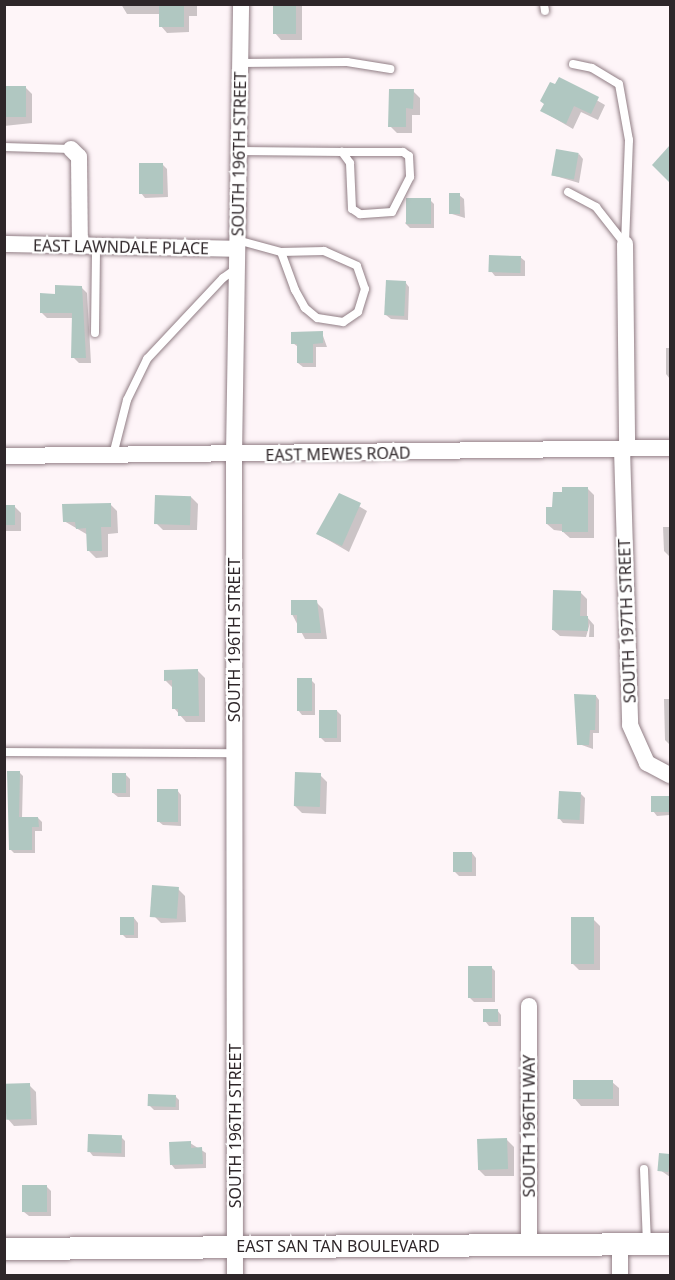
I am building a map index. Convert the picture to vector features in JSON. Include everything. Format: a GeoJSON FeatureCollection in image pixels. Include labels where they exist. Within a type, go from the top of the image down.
{"type":"FeatureCollection","features":[{"type":"Feature","properties":{"kind":"street","name":"SOUTH 196TH STREET"},"geometry":{"type":"LineString","coordinates":[[236,1275],[234,455],[241,4]]}},
{"type":"Feature","properties":{"kind":"street"},"geometry":{"type":"LineString","coordinates":[[71,149],[79,157],[88,247]]}},
{"type":"Feature","properties":{"kind":"street","name":"EAST LAWNDALE PLACE"},"geometry":{"type":"LineString","coordinates":[[4,244],[88,247],[237,244]]}},
{"type":"Feature","properties":{"kind":"street","name":"SOUTH 197TH STREET"},"geometry":{"type":"LineString","coordinates":[[625,244],[625,449],[630,725],[647,763],[670,775]]}},
{"type":"Feature","properties":{"kind":"street","name":"EAST MEWES ROAD"},"geometry":{"type":"LineString","coordinates":[[4,456],[670,448]]}},
{"type":"Feature","properties":{"kind":"street","name":"SOUTH 196TH WAY"},"geometry":{"type":"LineString","coordinates":[[529,1006],[529,1246]]}},
{"type":"Feature","properties":{"kind":"street"},"geometry":{"type":"LineString","coordinates":[[620,1245],[620,1275]]}},
{"type":"Feature","properties":{"kind":"street","name":"EAST SAN TAN BOULEVARD"},"geometry":{"type":"LineString","coordinates":[[4,1249],[670,1245]]}},
{"type":"Feature","properties":{"kind":"lane"},"geometry":{"type":"LineString","coordinates":[[241,63],[347,62],[390,69]]}},
{"type":"Feature","properties":{"kind":"lane"},"geometry":{"type":"LineString","coordinates":[[573,64],[592,68],[619,84],[629,140],[625,244]]}},
{"type":"Feature","properties":{"kind":"lane"},"geometry":{"type":"LineString","coordinates":[[4,147],[71,149]]}},
{"type":"Feature","properties":{"kind":"lane"},"geometry":{"type":"LineString","coordinates":[[239,151],[403,152],[409,156],[410,177],[392,212],[360,214],[352,209],[350,163],[342,152]]}},
{"type":"Feature","properties":{"kind":"lane"},"geometry":{"type":"LineString","coordinates":[[568,192],[596,207],[625,244]]}},
{"type":"Feature","properties":{"kind":"lane"},"geometry":{"type":"LineString","coordinates":[[237,244],[281,252],[324,251],[357,266],[365,289],[358,312],[343,321],[317,318],[305,308],[295,290],[281,252]]}},
{"type":"Feature","properties":{"kind":"lane"},"geometry":{"type":"LineString","coordinates":[[88,247],[95,333]]}},
{"type":"Feature","properties":{"kind":"lane"},"geometry":{"type":"LineString","coordinates":[[113,455],[127,400],[147,359],[223,278],[237,269]]}},
{"type":"Feature","properties":{"kind":"lane"},"geometry":{"type":"LineString","coordinates":[[5,752],[234,753]]}},
{"type":"Feature","properties":{"kind":"lane"},"geometry":{"type":"LineString","coordinates":[[644,1169],[647,1245]]}},
{"type":"Feature","properties":{"kind":"building"},"geometry":{"type":"Polygon","coordinates":[[[159,4],[184,4],[184,27],[159,27],[159,4]]]}},
{"type":"Feature","properties":{"kind":"building"},"geometry":{"type":"Polygon","coordinates":[[[273,4],[296,4],[296,34],[273,34],[273,4]]]}},
{"type":"Feature","properties":{"kind":"building"},"geometry":{"type":"Polygon","coordinates":[[[559,77],[599,97],[591,114],[574,106],[566,124],[540,111],[544,104],[540,101],[550,82],[555,84],[559,77]]]}},
{"type":"Feature","properties":{"kind":"building"},"geometry":{"type":"Polygon","coordinates":[[[4,86],[26,86],[26,117],[4,117],[4,86]]]}},
{"type":"Feature","properties":{"kind":"building"},"geometry":{"type":"Polygon","coordinates":[[[389,89],[414,89],[413,109],[406,108],[406,127],[388,127],[389,89]]]}},
{"type":"Feature","properties":{"kind":"building"},"geometry":{"type":"Polygon","coordinates":[[[670,145],[670,183],[652,165],[670,145]]]}},
{"type":"Feature","properties":{"kind":"building"},"geometry":{"type":"Polygon","coordinates":[[[556,149],[579,153],[574,180],[551,176],[556,149]]]}},
{"type":"Feature","properties":{"kind":"building"},"geometry":{"type":"Polygon","coordinates":[[[139,163],[163,163],[163,194],[139,194],[139,163]]]}},
{"type":"Feature","properties":{"kind":"building"},"geometry":{"type":"Polygon","coordinates":[[[449,193],[460,193],[460,214],[449,214],[449,193]]]}},
{"type":"Feature","properties":{"kind":"building"},"geometry":{"type":"Polygon","coordinates":[[[406,198],[431,198],[431,224],[406,224],[406,198]]]}},
{"type":"Feature","properties":{"kind":"building"},"geometry":{"type":"Polygon","coordinates":[[[489,255],[521,256],[520,273],[488,272],[489,255]]]}},
{"type":"Feature","properties":{"kind":"building"},"geometry":{"type":"Polygon","coordinates":[[[386,280],[406,281],[404,316],[384,315],[386,280]]]}},
{"type":"Feature","properties":{"kind":"building"},"geometry":{"type":"Polygon","coordinates":[[[55,285],[82,286],[86,358],[71,358],[72,313],[40,313],[40,293],[55,294],[55,285]]]}},
{"type":"Feature","properties":{"kind":"building"},"geometry":{"type":"Polygon","coordinates":[[[323,331],[323,343],[313,344],[313,363],[297,363],[297,344],[291,344],[291,332],[323,331]]]}},
{"type":"Feature","properties":{"kind":"building"},"geometry":{"type":"Polygon","coordinates":[[[562,487],[588,487],[588,532],[562,532],[562,524],[546,524],[546,507],[552,507],[553,492],[562,492],[562,487]]]}},
{"type":"Feature","properties":{"kind":"building"},"geometry":{"type":"Polygon","coordinates":[[[339,493],[361,503],[342,546],[316,534],[339,493]]]}},
{"type":"Feature","properties":{"kind":"building"},"geometry":{"type":"Polygon","coordinates":[[[155,495],[191,496],[190,525],[154,524],[155,495]]]}},
{"type":"Feature","properties":{"kind":"building"},"geometry":{"type":"Polygon","coordinates":[[[111,503],[111,527],[101,527],[102,551],[87,551],[86,528],[76,529],[75,522],[63,522],[62,504],[111,503]]]}},
{"type":"Feature","properties":{"kind":"building"},"geometry":{"type":"Polygon","coordinates":[[[4,505],[15,505],[15,525],[4,525],[4,505]]]}},
{"type":"Feature","properties":{"kind":"building"},"geometry":{"type":"Polygon","coordinates":[[[553,590],[581,591],[580,616],[588,616],[588,631],[552,630],[553,590]]]}},
{"type":"Feature","properties":{"kind":"building"},"geometry":{"type":"Polygon","coordinates":[[[291,600],[317,600],[321,633],[297,633],[297,615],[291,615],[291,600]]]}},
{"type":"Feature","properties":{"kind":"building"},"geometry":{"type":"Polygon","coordinates":[[[198,669],[199,716],[178,716],[178,709],[172,709],[172,680],[164,681],[164,670],[198,669]]]}},
{"type":"Feature","properties":{"kind":"building"},"geometry":{"type":"Polygon","coordinates":[[[297,678],[312,678],[312,711],[297,711],[297,678]]]}},
{"type":"Feature","properties":{"kind":"building"},"geometry":{"type":"Polygon","coordinates":[[[574,694],[596,695],[595,730],[590,730],[589,745],[577,745],[574,694]]]}},
{"type":"Feature","properties":{"kind":"building"},"geometry":{"type":"Polygon","coordinates":[[[319,710],[337,710],[337,738],[319,738],[319,710]]]}},
{"type":"Feature","properties":{"kind":"building"},"geometry":{"type":"Polygon","coordinates":[[[7,771],[20,771],[19,817],[38,817],[39,827],[32,827],[32,850],[9,850],[7,771]]]}},
{"type":"Feature","properties":{"kind":"building"},"geometry":{"type":"Polygon","coordinates":[[[295,772],[321,773],[320,807],[294,806],[295,772]]]}},
{"type":"Feature","properties":{"kind":"building"},"geometry":{"type":"Polygon","coordinates":[[[112,773],[126,773],[126,793],[112,793],[112,773]]]}},
{"type":"Feature","properties":{"kind":"building"},"geometry":{"type":"Polygon","coordinates":[[[157,789],[178,789],[178,822],[157,822],[157,789]]]}},
{"type":"Feature","properties":{"kind":"building"},"geometry":{"type":"Polygon","coordinates":[[[559,791],[581,792],[580,820],[558,819],[559,791]]]}},
{"type":"Feature","properties":{"kind":"building"},"geometry":{"type":"Polygon","coordinates":[[[651,796],[670,796],[670,812],[651,812],[651,796]]]}},
{"type":"Feature","properties":{"kind":"building"},"geometry":{"type":"Polygon","coordinates":[[[453,852],[472,852],[472,872],[453,872],[453,852]]]}},
{"type":"Feature","properties":{"kind":"building"},"geometry":{"type":"Polygon","coordinates":[[[152,885],[179,887],[177,919],[150,917],[152,885]]]}},
{"type":"Feature","properties":{"kind":"building"},"geometry":{"type":"Polygon","coordinates":[[[120,917],[134,917],[134,935],[120,935],[120,917]]]}},
{"type":"Feature","properties":{"kind":"building"},"geometry":{"type":"Polygon","coordinates":[[[571,917],[594,917],[594,964],[571,964],[571,917]]]}},
{"type":"Feature","properties":{"kind":"building"},"geometry":{"type":"Polygon","coordinates":[[[468,966],[492,966],[492,998],[468,998],[468,966]]]}},
{"type":"Feature","properties":{"kind":"building"},"geometry":{"type":"Polygon","coordinates":[[[483,1009],[498,1009],[498,1022],[483,1022],[483,1009]]]}},
{"type":"Feature","properties":{"kind":"building"},"geometry":{"type":"Polygon","coordinates":[[[573,1080],[613,1080],[613,1099],[573,1099],[573,1080]]]}},
{"type":"Feature","properties":{"kind":"building"},"geometry":{"type":"Polygon","coordinates":[[[30,1083],[31,1119],[6,1120],[5,1084],[30,1083]]]}},
{"type":"Feature","properties":{"kind":"building"},"geometry":{"type":"Polygon","coordinates":[[[148,1094],[176,1095],[176,1107],[148,1106],[148,1094]]]}},
{"type":"Feature","properties":{"kind":"building"},"geometry":{"type":"Polygon","coordinates":[[[88,1134],[122,1135],[121,1153],[87,1152],[88,1134]]]}},
{"type":"Feature","properties":{"kind":"building"},"geometry":{"type":"Polygon","coordinates":[[[507,1138],[508,1169],[478,1170],[477,1139],[507,1138]]]}},
{"type":"Feature","properties":{"kind":"building"},"geometry":{"type":"Polygon","coordinates":[[[191,1141],[191,1148],[202,1147],[203,1164],[170,1165],[169,1142],[191,1141]]]}},
{"type":"Feature","properties":{"kind":"building"},"geometry":{"type":"Polygon","coordinates":[[[659,1153],[670,1154],[668,1172],[657,1171],[659,1153]]]}},
{"type":"Feature","properties":{"kind":"building"},"geometry":{"type":"Polygon","coordinates":[[[22,1185],[47,1185],[47,1212],[22,1212],[22,1185]]]}}]}
